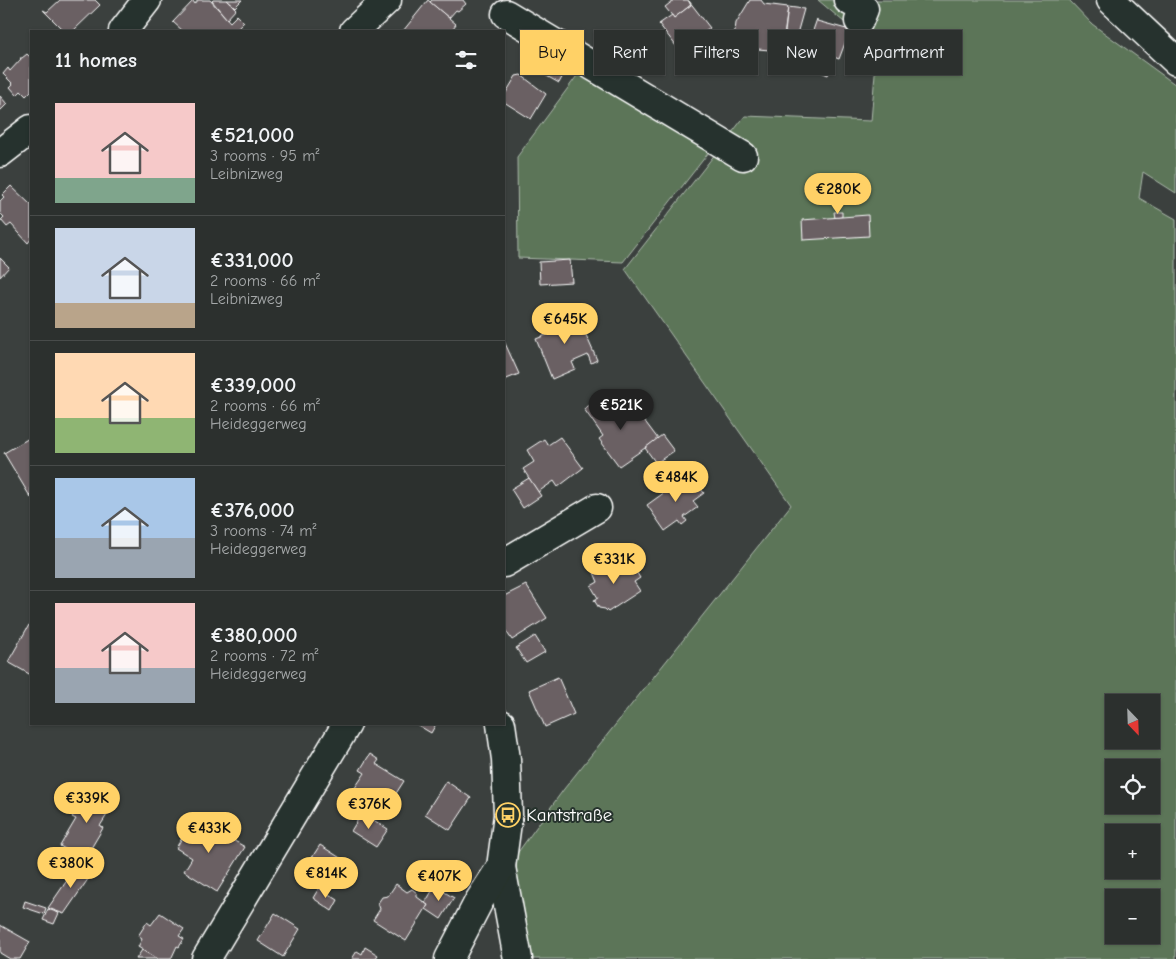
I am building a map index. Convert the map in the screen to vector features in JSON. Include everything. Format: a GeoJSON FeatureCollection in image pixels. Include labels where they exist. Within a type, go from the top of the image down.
{"type":"FeatureCollection","features":[{"type":"Feature","properties":{"kind":"street"},"geometry":{"type":"LineString","coordinates":[[124,30],[147,0]]}},
{"type":"Feature","properties":{"kind":"street"},"geometry":{"type":"LineString","coordinates":[[355,30],[387,0]]}},
{"type":"Feature","properties":{"kind":"street"},"geometry":{"type":"LineString","coordinates":[[1111,0],[1176,61]]}},
{"type":"Feature","properties":{"kind":"street"},"geometry":{"type":"LineString","coordinates":[[504,15],[743,156]]}},
{"type":"Feature","properties":{"kind":"street"},"geometry":{"type":"LineString","coordinates":[[0,153],[30,130]]}},
{"type":"Feature","properties":{"kind":"street"},"geometry":{"type":"LineString","coordinates":[[505,562],[597,508]]}},
{"type":"Feature","properties":{"kind":"street"},"geometry":{"type":"LineString","coordinates":[[206,959],[346,725]]}},
{"type":"Feature","properties":{"kind":"street"},"geometry":{"type":"LineString","coordinates":[[500,725],[506,759],[508,815],[501,866],[518,959]]}},
{"type":"Feature","properties":{"kind":"street"},"geometry":{"type":"LineString","coordinates":[[449,959],[479,901],[501,866]]}},
{"type":"Feature","properties":{"kind":"green space"},"geometry":{"type":"Polygon","coordinates":[[[818,0],[1069,0],[1092,24],[1176,85],[1176,193],[1143,172],[1139,198],[1176,219],[1176,959],[526,959],[508,866],[564,789],[791,505],[625,269],[745,116],[871,121],[875,75],[962,75],[962,30],[853,30],[818,0]]]}},
{"type":"Feature","properties":{"kind":"green space"},"geometry":{"type":"Polygon","coordinates":[[[584,70],[713,147],[623,262],[518,258],[517,157],[578,75],[584,75],[584,70]]]}},
{"type":"Feature","properties":{"kind":"building"},"geometry":{"type":"Polygon","coordinates":[[[60,0],[95,0],[100,5],[74,30],[63,30],[43,10],[47,12],[60,0]]]}},
{"type":"Feature","properties":{"kind":"building"},"geometry":{"type":"Polygon","coordinates":[[[198,0],[210,0],[230,22],[237,15],[244,22],[238,30],[182,30],[173,22],[193,1],[195,4],[198,0]]]}},
{"type":"Feature","properties":{"kind":"building"},"geometry":{"type":"Polygon","coordinates":[[[213,0],[227,0],[236,9],[227,19],[213,0]]]}},
{"type":"Feature","properties":{"kind":"building"},"geometry":{"type":"Polygon","coordinates":[[[227,0],[242,0],[235,7],[227,0]]]}},
{"type":"Feature","properties":{"kind":"building"},"geometry":{"type":"Polygon","coordinates":[[[428,0],[456,24],[452,30],[404,30],[428,0]]]}},
{"type":"Feature","properties":{"kind":"building"},"geometry":{"type":"Polygon","coordinates":[[[432,0],[463,0],[466,4],[458,11],[456,10],[449,18],[430,2],[432,0]]]}},
{"type":"Feature","properties":{"kind":"building"},"geometry":{"type":"Polygon","coordinates":[[[674,0],[688,0],[691,5],[674,18],[665,7],[674,0]]]}},
{"type":"Feature","properties":{"kind":"building"},"geometry":{"type":"Polygon","coordinates":[[[750,0],[761,0],[764,4],[788,7],[785,30],[768,30],[768,50],[758,49],[758,30],[735,30],[736,23],[750,0]]]}},
{"type":"Feature","properties":{"kind":"building"},"geometry":{"type":"Polygon","coordinates":[[[689,1],[710,28],[707,30],[675,30],[675,45],[659,24],[672,15],[674,18],[691,5],[689,1]]]}},
{"type":"Feature","properties":{"kind":"building"},"geometry":{"type":"Polygon","coordinates":[[[788,7],[804,9],[798,30],[785,30],[788,7]]]}},
{"type":"Feature","properties":{"kind":"building"},"geometry":{"type":"Polygon","coordinates":[[[817,19],[817,21],[850,30],[845,30],[845,43],[839,59],[835,58],[835,30],[813,30],[817,19]]]}},
{"type":"Feature","properties":{"kind":"building"},"geometry":{"type":"Polygon","coordinates":[[[27,54],[30,57],[30,92],[26,96],[21,91],[17,95],[10,87],[13,84],[3,74],[8,68],[10,71],[27,54]]]}},
{"type":"Feature","properties":{"kind":"building"},"geometry":{"type":"Polygon","coordinates":[[[521,75],[546,94],[531,119],[505,103],[505,94],[516,76],[521,75]]]}},
{"type":"Feature","properties":{"kind":"building"},"geometry":{"type":"Polygon","coordinates":[[[545,75],[563,75],[559,83],[545,75]]]}},
{"type":"Feature","properties":{"kind":"building"},"geometry":{"type":"Polygon","coordinates":[[[0,96],[7,104],[0,111],[0,96]]]}},
{"type":"Feature","properties":{"kind":"building"},"geometry":{"type":"Polygon","coordinates":[[[11,186],[30,204],[30,240],[28,243],[11,224],[7,227],[1,220],[4,217],[0,213],[0,201],[4,197],[2,195],[11,186]]]}},
{"type":"Feature","properties":{"kind":"building"},"geometry":{"type":"Polygon","coordinates":[[[834,212],[842,212],[842,217],[835,218],[834,212]]]}},
{"type":"Feature","properties":{"kind":"building"},"geometry":{"type":"Polygon","coordinates":[[[868,215],[869,236],[803,240],[802,220],[868,215]]]}},
{"type":"Feature","properties":{"kind":"building"},"geometry":{"type":"Polygon","coordinates":[[[0,258],[9,267],[0,277],[0,258]]]}},
{"type":"Feature","properties":{"kind":"building"},"geometry":{"type":"Polygon","coordinates":[[[570,260],[572,282],[540,284],[539,262],[570,260]]]}},
{"type":"Feature","properties":{"kind":"building"},"geometry":{"type":"Polygon","coordinates":[[[575,310],[597,360],[591,363],[588,355],[572,362],[575,369],[552,379],[536,339],[556,331],[552,320],[575,310]]]}},
{"type":"Feature","properties":{"kind":"building"},"geometry":{"type":"Polygon","coordinates":[[[505,343],[519,374],[505,380],[505,343]]]}},
{"type":"Feature","properties":{"kind":"building"},"geometry":{"type":"Polygon","coordinates":[[[601,397],[615,416],[632,404],[658,439],[619,466],[599,439],[603,436],[584,409],[601,397]]]}},
{"type":"Feature","properties":{"kind":"building"},"geometry":{"type":"Polygon","coordinates":[[[662,435],[674,451],[656,463],[645,448],[662,435]]]}},
{"type":"Feature","properties":{"kind":"building"},"geometry":{"type":"Polygon","coordinates":[[[560,437],[583,468],[558,487],[554,481],[538,492],[523,469],[534,462],[527,450],[544,439],[548,445],[560,437]]]}},
{"type":"Feature","properties":{"kind":"building"},"geometry":{"type":"Polygon","coordinates":[[[30,438],[30,496],[4,453],[30,438]]]}},
{"type":"Feature","properties":{"kind":"building"},"geometry":{"type":"Polygon","coordinates":[[[690,474],[704,493],[693,501],[698,507],[684,517],[687,521],[682,525],[679,521],[665,531],[647,505],[690,474]]]}},
{"type":"Feature","properties":{"kind":"building"},"geometry":{"type":"Polygon","coordinates":[[[529,478],[541,496],[523,508],[511,489],[529,478]]]}},
{"type":"Feature","properties":{"kind":"building"},"geometry":{"type":"Polygon","coordinates":[[[611,559],[622,571],[623,566],[632,565],[640,578],[634,582],[640,591],[608,612],[605,609],[599,608],[594,600],[598,598],[591,586],[598,582],[593,570],[598,569],[604,563],[609,563],[608,561],[611,559]]]}},
{"type":"Feature","properties":{"kind":"building"},"geometry":{"type":"Polygon","coordinates":[[[526,585],[547,618],[512,640],[505,630],[505,596],[526,585]]]}},
{"type":"Feature","properties":{"kind":"building"},"geometry":{"type":"Polygon","coordinates":[[[29,625],[30,626],[30,674],[8,662],[29,625]]]}},
{"type":"Feature","properties":{"kind":"building"},"geometry":{"type":"Polygon","coordinates":[[[535,636],[545,652],[526,663],[516,648],[535,636]]]}},
{"type":"Feature","properties":{"kind":"building"},"geometry":{"type":"Polygon","coordinates":[[[558,677],[574,714],[545,727],[529,690],[558,677]]]}},
{"type":"Feature","properties":{"kind":"building"},"geometry":{"type":"Polygon","coordinates":[[[418,725],[435,725],[431,733],[418,725]]]}},
{"type":"Feature","properties":{"kind":"building"},"geometry":{"type":"Polygon","coordinates":[[[370,754],[379,760],[376,764],[404,781],[382,815],[374,810],[367,812],[366,805],[350,795],[365,773],[360,770],[370,754]]]}},
{"type":"Feature","properties":{"kind":"building"},"geometry":{"type":"Polygon","coordinates":[[[446,781],[471,798],[450,830],[425,814],[446,781]]]}},
{"type":"Feature","properties":{"kind":"building"},"geometry":{"type":"Polygon","coordinates":[[[92,788],[115,802],[100,826],[103,828],[84,860],[60,846],[76,819],[72,817],[92,788]]]}},
{"type":"Feature","properties":{"kind":"building"},"geometry":{"type":"Polygon","coordinates":[[[362,813],[388,829],[376,847],[351,831],[362,813]]]}},
{"type":"Feature","properties":{"kind":"building"},"geometry":{"type":"Polygon","coordinates":[[[194,818],[245,847],[217,892],[184,871],[192,858],[176,848],[194,818]]]}},
{"type":"Feature","properties":{"kind":"building"},"geometry":{"type":"Polygon","coordinates":[[[320,845],[345,861],[333,879],[336,881],[328,894],[300,876],[320,845]]]}},
{"type":"Feature","properties":{"kind":"building"},"geometry":{"type":"Polygon","coordinates":[[[79,863],[93,872],[64,914],[48,908],[79,863]]]}},
{"type":"Feature","properties":{"kind":"building"},"geometry":{"type":"Polygon","coordinates":[[[396,884],[407,892],[412,889],[417,893],[417,897],[428,905],[406,941],[373,920],[380,909],[378,903],[382,897],[388,896],[396,884]]]}},
{"type":"Feature","properties":{"kind":"building"},"geometry":{"type":"Polygon","coordinates":[[[435,886],[454,898],[441,919],[426,909],[428,905],[425,903],[435,886]]]}},
{"type":"Feature","properties":{"kind":"building"},"geometry":{"type":"Polygon","coordinates":[[[319,888],[338,900],[332,911],[313,898],[319,888]]]}},
{"type":"Feature","properties":{"kind":"building"},"geometry":{"type":"Polygon","coordinates":[[[25,901],[46,908],[44,914],[23,907],[25,901]]]}},
{"type":"Feature","properties":{"kind":"building"},"geometry":{"type":"Polygon","coordinates":[[[48,909],[59,913],[54,924],[43,920],[48,909]]]}},
{"type":"Feature","properties":{"kind":"building"},"geometry":{"type":"Polygon","coordinates":[[[160,913],[184,929],[179,936],[184,939],[179,947],[177,946],[171,959],[157,959],[138,947],[142,939],[138,936],[147,922],[151,925],[160,913]]]}},
{"type":"Feature","properties":{"kind":"building"},"geometry":{"type":"Polygon","coordinates":[[[275,913],[300,929],[283,957],[258,941],[275,913]]]}},
{"type":"Feature","properties":{"kind":"building"},"geometry":{"type":"Polygon","coordinates":[[[0,925],[30,942],[20,959],[10,959],[0,953],[0,925]]]}},
{"type":"Feature","properties":{"kind":"building"},"geometry":{"type":"Polygon","coordinates":[[[365,947],[378,955],[375,959],[352,959],[357,951],[362,954],[365,947]]]}},
{"type":"Feature","properties":{"kind":"building"},"geometry":{"type":"Polygon","coordinates":[[[142,950],[157,959],[136,959],[142,950]]]}},
{"type":"Feature","properties":{"kind":"place","name":"Kantstraße"},"geometry":{"type":"Point","coordinates":[508,815]}}]}
